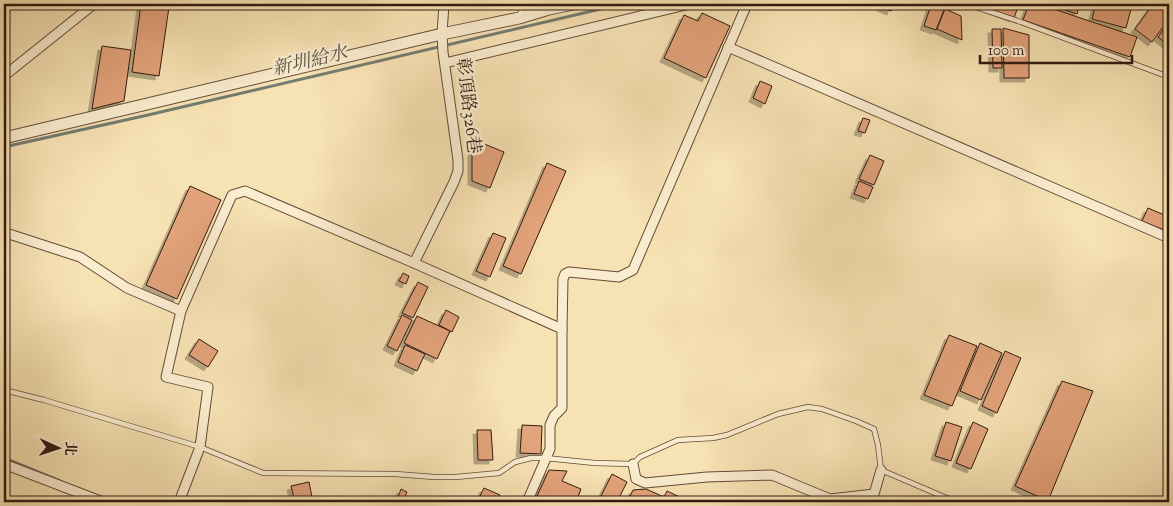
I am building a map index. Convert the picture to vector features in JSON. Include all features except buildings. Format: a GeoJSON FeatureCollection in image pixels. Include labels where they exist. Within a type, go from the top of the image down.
{"type":"FeatureCollection","features":[{"type":"Feature","properties":{"kind":"street"},"geometry":{"type":"LineString","coordinates":[[5,72],[94,4]]}},
{"type":"Feature","properties":{"kind":"street","name":"彰頂路326巷"},"geometry":{"type":"LineString","coordinates":[[414,263],[458,171],[443,52],[444,4]]}},
{"type":"Feature","properties":{"kind":"street"},"geometry":{"type":"LineString","coordinates":[[4,138],[573,4]]}},
{"type":"Feature","properties":{"kind":"street"},"geometry":{"type":"LineString","coordinates":[[445,63],[690,4]]}},
{"type":"Feature","properties":{"kind":"street"},"geometry":{"type":"LineString","coordinates":[[527,502],[550,449],[550,425],[554,416],[562,408],[562,329],[565,274],[569,272],[619,277],[632,270],[748,4]]}},
{"type":"Feature","properties":{"kind":"street"},"geometry":{"type":"LineString","coordinates":[[728,47],[1169,238]]}},
{"type":"Feature","properties":{"kind":"street"},"geometry":{"type":"LineString","coordinates":[[179,502],[200,447],[208,387],[166,377],[181,311],[232,195],[245,191],[562,329]]}},
{"type":"Feature","properties":{"kind":"street"},"geometry":{"type":"LineString","coordinates":[[4,240],[6,233],[80,257],[127,288],[181,311]]}},
{"type":"Feature","properties":{"kind":"street"},"geometry":{"type":"LineString","coordinates":[[4,464],[102,502]]}},
{"type":"Feature","properties":{"kind":"street"},"geometry":{"type":"LineString","coordinates":[[633,464],[636,479],[645,483],[772,475],[830,499],[874,494],[881,470]]}},
{"type":"Feature","properties":{"kind":"lane"},"geometry":{"type":"LineString","coordinates":[[518,18],[524,4]]}},
{"type":"Feature","properties":{"kind":"lane"},"geometry":{"type":"LineString","coordinates":[[967,4],[1169,77]]}},
{"type":"Feature","properties":{"kind":"lane"},"geometry":{"type":"LineString","coordinates":[[4,390],[44,400],[200,447],[263,473],[395,474],[434,477],[499,473],[515,462],[531,458],[633,464],[640,457],[678,440],[713,438],[727,435],[778,414],[808,408],[822,409],[874,429],[881,470],[956,502]]}},
{"type":"Feature","properties":{"kind":"waterway","name":"新圳給水"},"geometry":{"type":"LineString","coordinates":[[4,147],[622,4]]}},
{"type":"Feature","properties":{"kind":"waterway"},"geometry":{"type":"LineString","coordinates":[[4,458],[60,481]]}}]}
